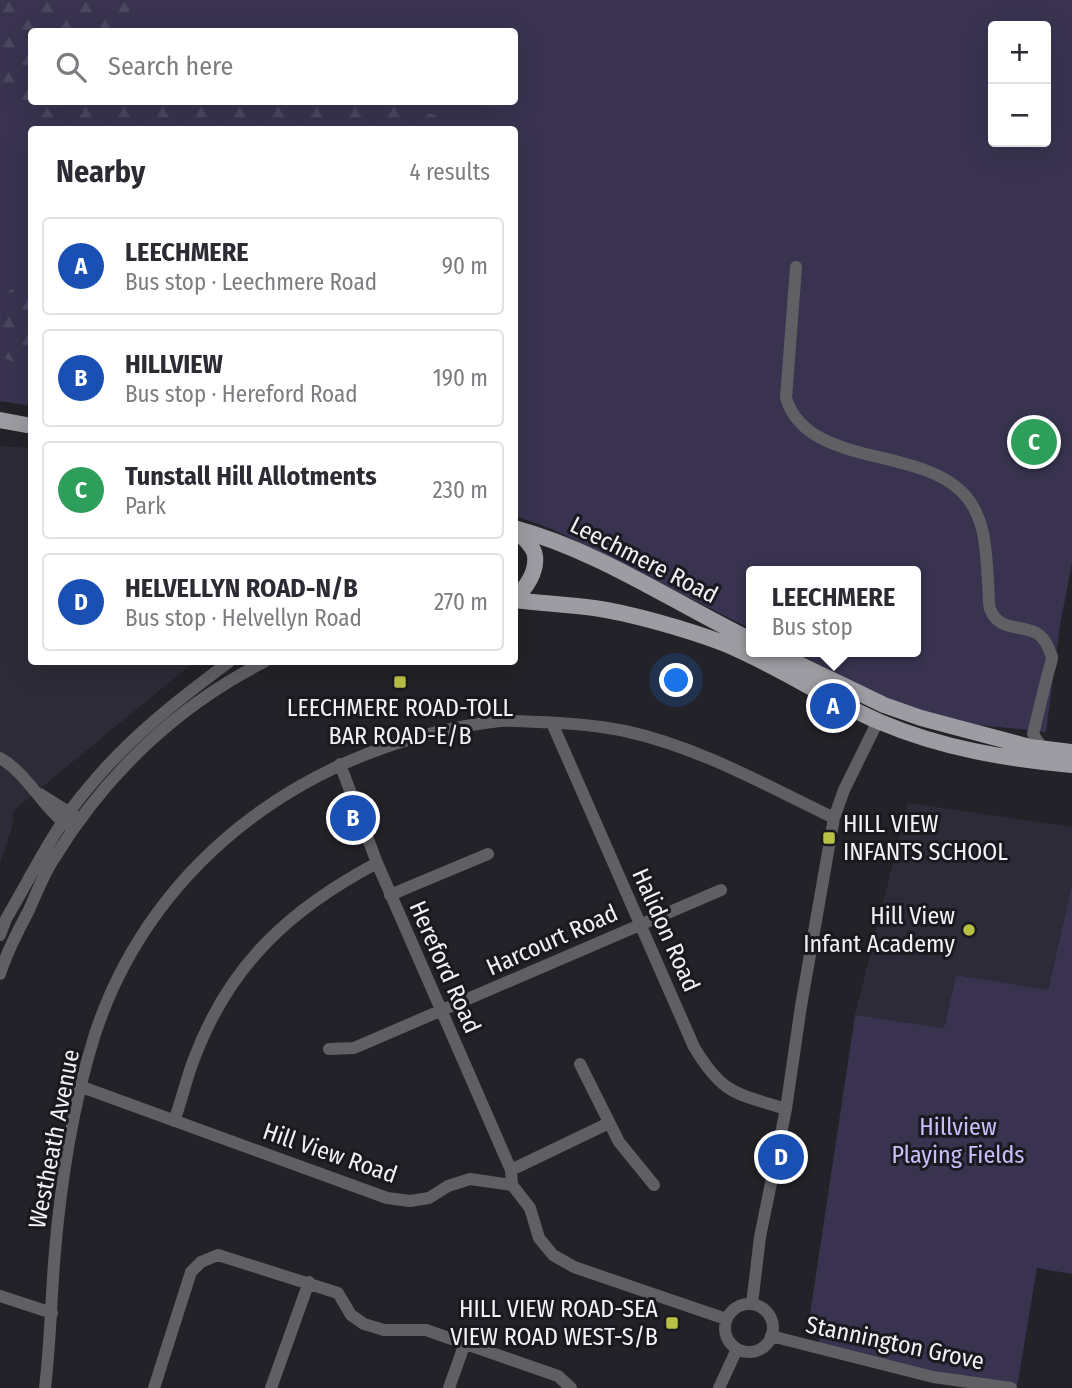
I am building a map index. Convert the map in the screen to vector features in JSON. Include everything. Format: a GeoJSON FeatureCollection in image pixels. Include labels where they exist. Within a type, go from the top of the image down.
{"type":"FeatureCollection","features":[{"type":"Feature","properties":{"kind":"main road"},"geometry":{"type":"LineString","coordinates":[[0,420],[28,425]]}},
{"type":"Feature","properties":{"kind":"main road","name":"Leechmere Road"},"geometry":{"type":"LineString","coordinates":[[518,529],[547,537],[630,576],[746,637]]}},
{"type":"Feature","properties":{"kind":"main road","name":"Leechmere Road"},"geometry":{"type":"LineString","coordinates":[[518,532],[529,544],[535,556],[532,576],[518,595]]}},
{"type":"Feature","properties":{"kind":"main road","name":"Leechmere Road"},"geometry":{"type":"LineString","coordinates":[[518,599],[597,609],[723,643],[746,655]]}},
{"type":"Feature","properties":{"kind":"main road","name":"Leechmere Road"},"geometry":{"type":"LineString","coordinates":[[751,657],[878,721],[919,737],[953,747],[1072,765]]}},
{"type":"Feature","properties":{"kind":"main road"},"geometry":{"type":"LineString","coordinates":[[784,657],[884,705],[920,718],[1043,749],[1072,752]]}},
{"type":"Feature","properties":{"kind":"main road"},"geometry":{"type":"LineString","coordinates":[[878,721],[884,705]]}},
{"type":"Feature","properties":{"kind":"street"},"geometry":{"type":"LineString","coordinates":[[796,267],[786,398],[790,412],[799,424],[815,435],[912,466],[943,480],[962,493],[977,515],[985,541],[990,607],[998,622],[1010,627],[1030,629],[1044,637],[1052,656],[1033,734],[1043,749]]}},
{"type":"Feature","properties":{"kind":"street"},"geometry":{"type":"LineString","coordinates":[[0,974],[4,960],[88,788],[120,752],[162,714],[225,665]]}},
{"type":"Feature","properties":{"kind":"street"},"geometry":{"type":"LineString","coordinates":[[0,935],[6,919],[71,821],[121,768],[157,733],[199,701],[259,665]]}},
{"type":"Feature","properties":{"kind":"street","name":"Westheath Avenue"},"geometry":{"type":"LineString","coordinates":[[45,1388],[61,1196],[82,1087],[96,1034],[122,970],[152,921],[195,867],[251,817],[282,796],[340,764],[402,742],[502,721],[585,724],[665,743],[742,774],[834,818]]}},
{"type":"Feature","properties":{"kind":"street"},"geometry":{"type":"LineString","coordinates":[[752,1304],[760,1237],[786,1109],[834,818],[844,790],[878,721]]}},
{"type":"Feature","properties":{"kind":"street","name":"Halidon Road"},"geometry":{"type":"LineString","coordinates":[[552,723],[694,1047],[706,1067],[718,1082],[735,1093],[786,1109]]}},
{"type":"Feature","properties":{"kind":"street"},"geometry":{"type":"LineString","coordinates":[[0,758],[13,766],[40,794],[49,810],[71,821]]}},
{"type":"Feature","properties":{"kind":"street","name":"Hereford Road"},"geometry":{"type":"LineString","coordinates":[[340,764],[390,895],[512,1170],[512,1185]]}},
{"type":"Feature","properties":{"kind":"street"},"geometry":{"type":"LineString","coordinates":[[390,895],[488,854]]}},
{"type":"Feature","properties":{"kind":"street"},"geometry":{"type":"LineString","coordinates":[[174,1121],[193,1060],[233,980],[265,942],[303,911],[344,881],[377,863]]}},
{"type":"Feature","properties":{"kind":"street","name":"Harcourt Road"},"geometry":{"type":"LineString","coordinates":[[329,1049],[354,1048],[720,890]]}},
{"type":"Feature","properties":{"kind":"street"},"geometry":{"type":"LineString","coordinates":[[580,1064],[619,1142],[654,1185]]}},
{"type":"Feature","properties":{"kind":"street","name":"Hill View Road"},"geometry":{"type":"LineString","coordinates":[[82,1087],[387,1198],[410,1201],[429,1199],[448,1186],[470,1179],[512,1185]]}},
{"type":"Feature","properties":{"kind":"street"},"geometry":{"type":"LineString","coordinates":[[512,1170],[609,1123]]}},
{"type":"Feature","properties":{"kind":"street"},"geometry":{"type":"LineString","coordinates":[[512,1185],[530,1208],[539,1238],[553,1255],[574,1267],[726,1319]]}},
{"type":"Feature","properties":{"kind":"street"},"geometry":{"type":"LineString","coordinates":[[154,1388],[191,1272],[201,1262],[218,1255],[338,1293],[351,1315],[364,1324],[384,1330],[426,1330],[558,1376],[571,1388]]}},
{"type":"Feature","properties":{"kind":"street"},"geometry":{"type":"LineString","coordinates":[[271,1388],[309,1282]]}},
{"type":"Feature","properties":{"kind":"street"},"geometry":{"type":"LineString","coordinates":[[0,1296],[52,1312]]}},
{"type":"Feature","properties":{"kind":"street"},"geometry":{"type":"LineString","coordinates":[[752,1304],[765,1310],[772,1322],[771,1336],[763,1348],[750,1352],[737,1349],[728,1341],[726,1319],[732,1310],[741,1305],[752,1304]]}},
{"type":"Feature","properties":{"kind":"street","name":"Stannington Grove"},"geometry":{"type":"LineString","coordinates":[[771,1336],[933,1377],[1011,1388]]}},
{"type":"Feature","properties":{"kind":"street"},"geometry":{"type":"LineString","coordinates":[[449,1388],[465,1343]]}},
{"type":"Feature","properties":{"kind":"street"},"geometry":{"type":"LineString","coordinates":[[719,1388],[737,1349]]}},
{"type":"Feature","properties":{"kind":"shaded area"},"geometry":{"type":"Polygon","coordinates":[[[0,446],[28,448],[28,665],[190,665],[14,810],[12,827],[0,864],[0,446]]]}},
{"type":"Feature","properties":{"kind":"shaded area","name":"Hill View Infant Academy"},"geometry":{"type":"Polygon","coordinates":[[[908,803],[1072,827],[1072,885],[1048,990],[956,975],[944,1028],[855,1015],[908,803]]]}},
{"type":"Feature","properties":{"kind":"green space"},"geometry":{"type":"Polygon","coordinates":[[[0,0],[1072,0],[1072,563],[1060,625],[1046,732],[961,723],[893,702],[805,657],[921,657],[921,566],[746,566],[746,626],[552,529],[518,517],[518,126],[28,126],[28,406],[0,401],[0,0]]]}},
{"type":"Feature","properties":{"kind":"green space"},"geometry":{"type":"Polygon","coordinates":[[[0,0],[137,0],[118,28],[28,28],[28,105],[392,105],[436,115],[438,126],[36,126],[0,84],[0,0]]]}},
{"type":"Feature","properties":{"kind":"green space"},"geometry":{"type":"Polygon","coordinates":[[[28,281],[28,366],[0,357],[0,296],[28,281]]]}},
{"type":"Feature","properties":{"kind":"green space","name":"Hillview Playing Fields"},"geometry":{"type":"Polygon","coordinates":[[[1072,885],[1072,1274],[1037,1268],[1017,1388],[818,1348],[822,1321],[809,1321],[855,1015],[944,1028],[956,975],[1048,990],[1072,885]]]}},
{"type":"Feature","properties":{"kind":"place","name":"Tunstall Hill Allotments"},"geometry":{"type":"Point","coordinates":[1034,442]}},
{"type":"Feature","properties":{"kind":"place","name":"LEECHMERE ROAD-TOLL BAR ROAD-E/B"},"geometry":{"type":"Point","coordinates":[400,682]}},
{"type":"Feature","properties":{"kind":"place","name":"LEECHMERE"},"geometry":{"type":"Point","coordinates":[833,706]}},
{"type":"Feature","properties":{"kind":"place","name":"HILLVIEW"},"geometry":{"type":"Point","coordinates":[353,818]}},
{"type":"Feature","properties":{"kind":"place","name":"HILL VIEW INFANTS SCHOOL"},"geometry":{"type":"Point","coordinates":[829,838]}},
{"type":"Feature","properties":{"kind":"place","name":"Hill View Infant Academy"},"geometry":{"type":"Point","coordinates":[969,930]}},
{"type":"Feature","properties":{"kind":"place","name":"HELVELLYN ROAD-N/B"},"geometry":{"type":"Point","coordinates":[781,1157]}},
{"type":"Feature","properties":{"kind":"place","name":"HILL VIEW ROAD-SEA VIEW ROAD WEST-S/B"},"geometry":{"type":"Point","coordinates":[672,1323]}}]}
